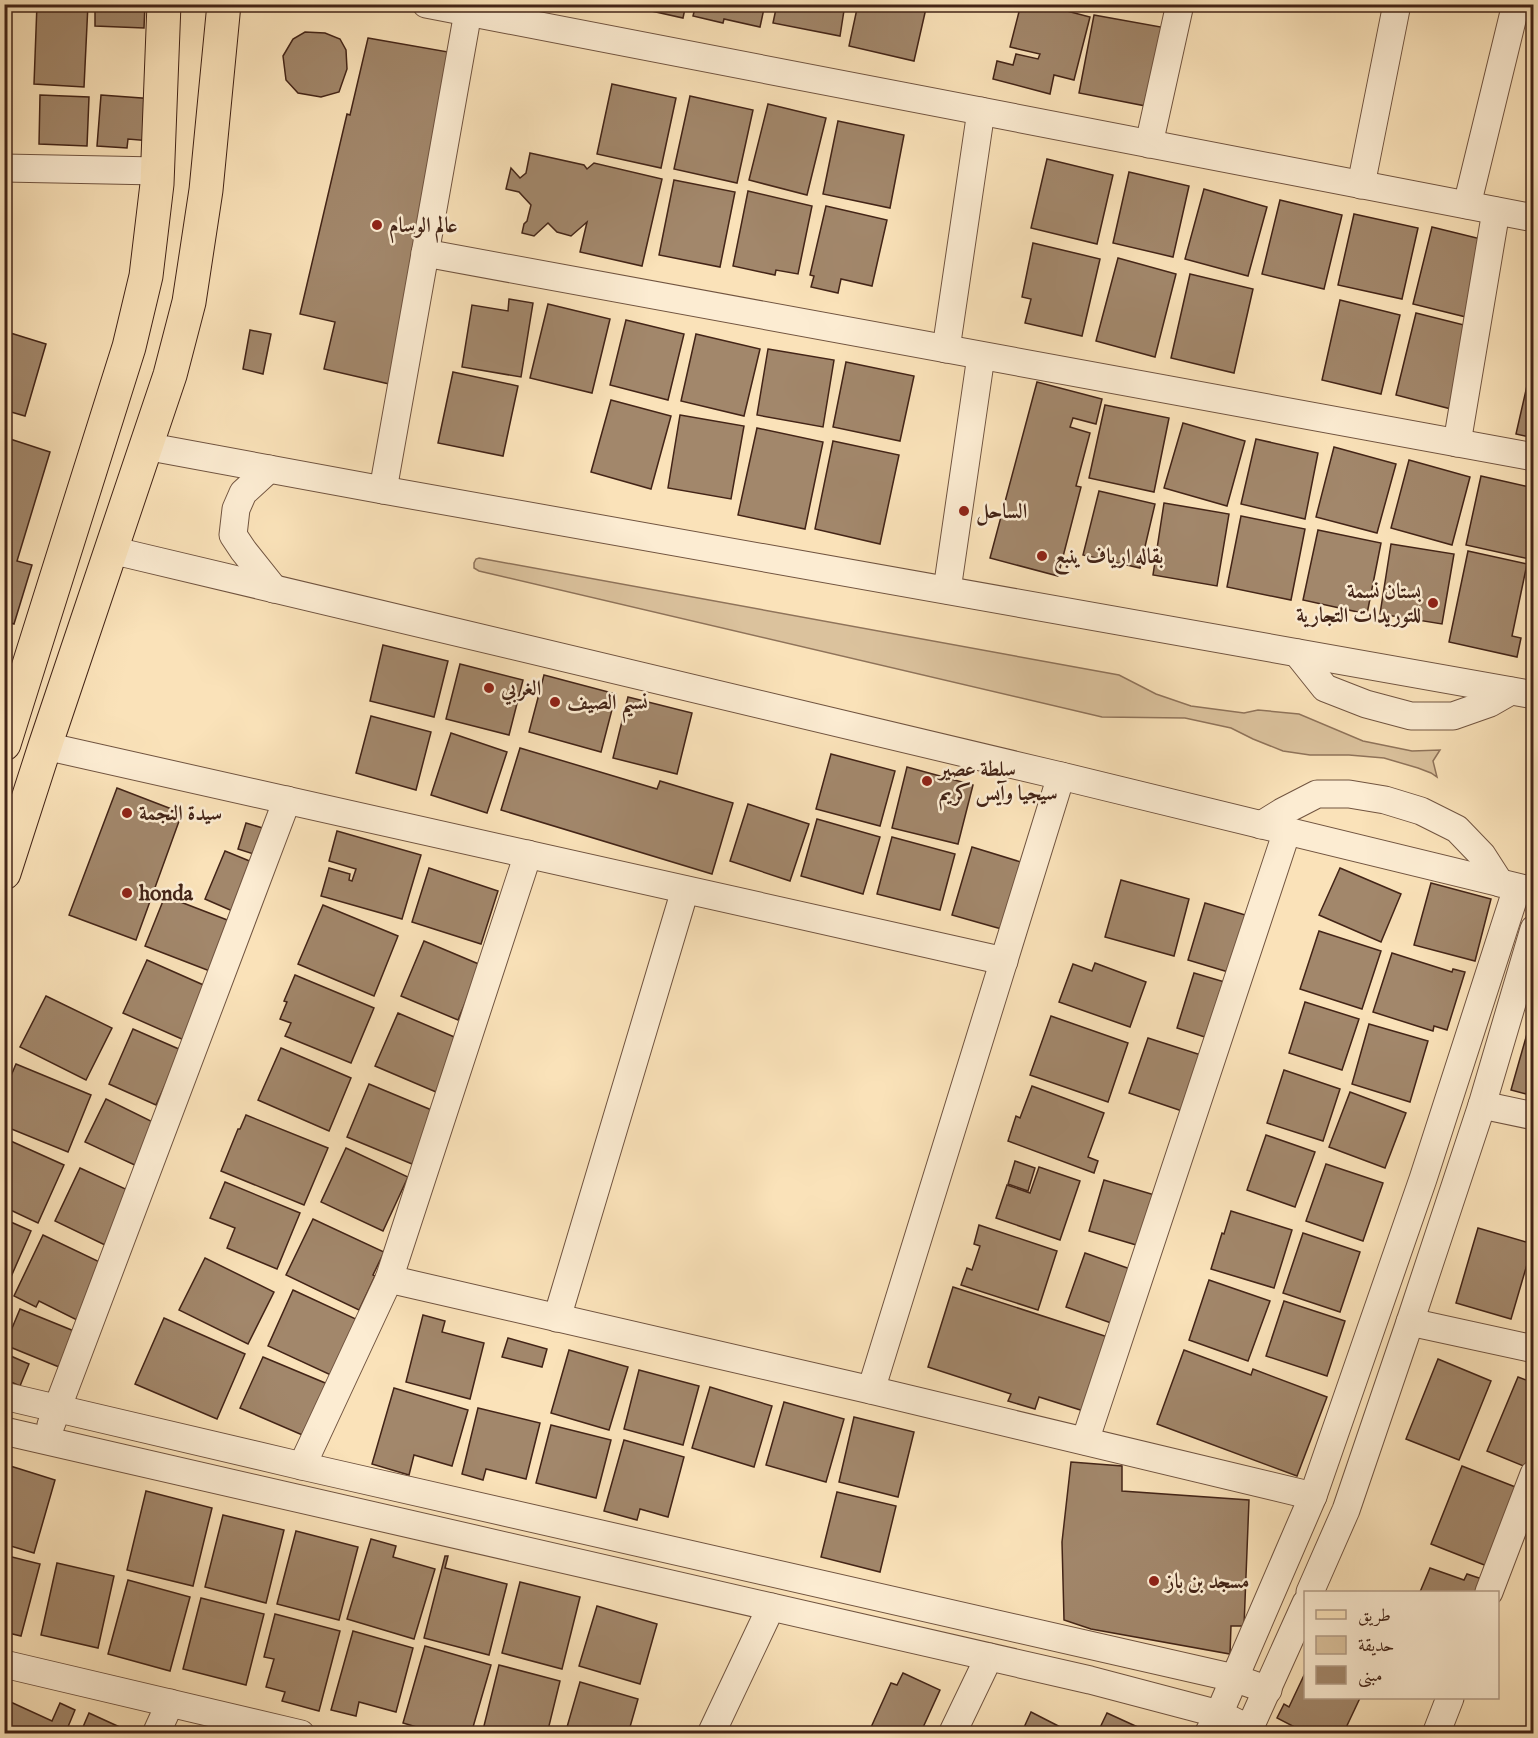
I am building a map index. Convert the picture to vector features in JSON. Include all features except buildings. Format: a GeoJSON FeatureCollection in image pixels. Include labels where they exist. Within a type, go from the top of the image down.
{"type":"FeatureCollection","features":[{"type":"Feature","properties":{"kind":"main road"},"geometry":{"type":"LineString","coordinates":[[4,744],[129,347],[146,276],[158,171],[164,4]]}},
{"type":"Feature","properties":{"kind":"main road"},"geometry":{"type":"LineString","coordinates":[[4,873],[170,375],[189,302],[206,190],[224,4]]}},
{"type":"Feature","properties":{"kind":"street"},"geometry":{"type":"LineString","coordinates":[[426,4],[1533,218]]}},
{"type":"Feature","properties":{"kind":"street"},"geometry":{"type":"LineString","coordinates":[[1149,144],[1180,4]]}},
{"type":"Feature","properties":{"kind":"street"},"geometry":{"type":"LineString","coordinates":[[1361,185],[1397,4]]}},
{"type":"Feature","properties":{"kind":"street"},"geometry":{"type":"LineString","coordinates":[[1467,205],[1516,4]]}},
{"type":"Feature","properties":{"kind":"street"},"geometry":{"type":"LineString","coordinates":[[383,490],[468,12]]}},
{"type":"Feature","properties":{"kind":"street"},"geometry":{"type":"LineString","coordinates":[[946,349],[981,111]]}},
{"type":"Feature","properties":{"kind":"street"},"geometry":{"type":"LineString","coordinates":[[4,168],[158,171]]}},
{"type":"Feature","properties":{"kind":"street"},"geometry":{"type":"LineString","coordinates":[[1457,444],[1496,211]]}},
{"type":"Feature","properties":{"kind":"street"},"geometry":{"type":"LineString","coordinates":[[425,253],[1533,458]]}},
{"type":"Feature","properties":{"kind":"street"},"geometry":{"type":"LineString","coordinates":[[947,590],[981,356]]}},
{"type":"Feature","properties":{"kind":"street"},"geometry":{"type":"LineString","coordinates":[[145,446],[1522,693]]}},
{"type":"Feature","properties":{"kind":"street"},"geometry":{"type":"LineString","coordinates":[[269,469],[243,493],[236,509],[233,535],[274,589]]}},
{"type":"Feature","properties":{"kind":"street"},"geometry":{"type":"LineString","coordinates":[[111,550],[1061,776],[1517,888]]}},
{"type":"Feature","properties":{"kind":"street"},"geometry":{"type":"LineString","coordinates":[[1297,653],[1325,688],[1366,704],[1411,716],[1453,716],[1522,693]]}},
{"type":"Feature","properties":{"kind":"street"},"geometry":{"type":"LineString","coordinates":[[45,746],[1004,961]]}},
{"type":"Feature","properties":{"kind":"street"},"geometry":{"type":"LineString","coordinates":[[871,1390],[1061,776]]}},
{"type":"Feature","properties":{"kind":"street"},"geometry":{"type":"LineString","coordinates":[[1262,825],[1317,794],[1349,794],[1385,800],[1421,812],[1457,829],[1517,888]]}},
{"type":"Feature","properties":{"kind":"street"},"geometry":{"type":"LineString","coordinates":[[46,1440],[56,1408],[287,800]]}},
{"type":"Feature","properties":{"kind":"street"},"geometry":{"type":"LineString","coordinates":[[1084,1441],[1287,831]]}},
{"type":"Feature","properties":{"kind":"street"},"geometry":{"type":"LineString","coordinates":[[302,1466],[389,1279],[528,854]]}},
{"type":"Feature","properties":{"kind":"street"},"geometry":{"type":"LineString","coordinates":[[1214,1724],[1313,1496],[1423,1179],[1517,888]]}},
{"type":"Feature","properties":{"kind":"street"},"geometry":{"type":"LineString","coordinates":[[557,1318],[685,890]]}},
{"type":"Feature","properties":{"kind":"street"},"geometry":{"type":"LineString","coordinates":[[1311,1591],[1346,1510],[1410,1322],[1482,1105],[1533,929]]}},
{"type":"Feature","properties":{"kind":"street"},"geometry":{"type":"LineString","coordinates":[[1482,1105],[1533,1116]]}},
{"type":"Feature","properties":{"kind":"street"},"geometry":{"type":"LineString","coordinates":[[389,1279],[871,1390],[1313,1496]]}},
{"type":"Feature","properties":{"kind":"street"},"geometry":{"type":"LineString","coordinates":[[1410,1322],[1533,1349]]}},
{"type":"Feature","properties":{"kind":"street"},"geometry":{"type":"LineString","coordinates":[[4,1396],[1234,1678],[1268,1690]]}},
{"type":"Feature","properties":{"kind":"street"},"geometry":{"type":"LineString","coordinates":[[4,1431],[1090,1680],[1214,1724],[1248,1731],[1304,1605]]}},
{"type":"Feature","properties":{"kind":"street"},"geometry":{"type":"LineString","coordinates":[[1490,1591],[1525,1523],[1533,1474]]}},
{"type":"Feature","properties":{"kind":"street"},"geometry":{"type":"LineString","coordinates":[[711,1734],[771,1607]]}},
{"type":"Feature","properties":{"kind":"street"},"geometry":{"type":"LineString","coordinates":[[952,1734],[989,1657]]}},
{"type":"Feature","properties":{"kind":"street"},"geometry":{"type":"LineString","coordinates":[[4,1664],[301,1734]]}},
{"type":"Feature","properties":{"kind":"street"},"geometry":{"type":"LineString","coordinates":[[1436,1734],[1450,1699]]}},
{"type":"Feature","properties":{"kind":"street"},"geometry":{"type":"LineString","coordinates":[[156,1734],[170,1703]]}},
{"type":"Feature","properties":{"kind":"green space"},"geometry":{"type":"Polygon","coordinates":[[[479,558],[1119,675],[1156,694],[1191,706],[1244,713],[1258,710],[1299,714],[1363,741],[1412,751],[1440,750],[1433,761],[1437,777],[1418,768],[1384,758],[1310,755],[1283,751],[1231,728],[1185,718],[1102,717],[479,571],[474,568],[474,563],[479,558]]]}},
{"type":"Feature","properties":{"kind":"place","name":"عالم الوسام"},"geometry":{"type":"Point","coordinates":[377,225]}},
{"type":"Feature","properties":{"kind":"place","name":"الساحل"},"geometry":{"type":"Point","coordinates":[964,511]}},
{"type":"Feature","properties":{"kind":"place","name":"بقاله ارياف ينبع"},"geometry":{"type":"Point","coordinates":[1042,556]}},
{"type":"Feature","properties":{"kind":"place","name":"بستان نسمة للتوريدات التجارية"},"geometry":{"type":"Point","coordinates":[1433,603]}},
{"type":"Feature","properties":{"kind":"place","name":"الغربي"},"geometry":{"type":"Point","coordinates":[489,688]}},
{"type":"Feature","properties":{"kind":"place","name":"نسيم الصيف"},"geometry":{"type":"Point","coordinates":[555,702]}},
{"type":"Feature","properties":{"kind":"place","name":"سلطة عصير سيجيا وآيس كريم"},"geometry":{"type":"Point","coordinates":[927,781]}},
{"type":"Feature","properties":{"kind":"place","name":"سيدة النجمة"},"geometry":{"type":"Point","coordinates":[127,813]}},
{"type":"Feature","properties":{"kind":"place","name":"honda"},"geometry":{"type":"Point","coordinates":[127,893]}},
{"type":"Feature","properties":{"kind":"place","name":"مسجد بن باز"},"geometry":{"type":"Point","coordinates":[1154,1581]}}]}
